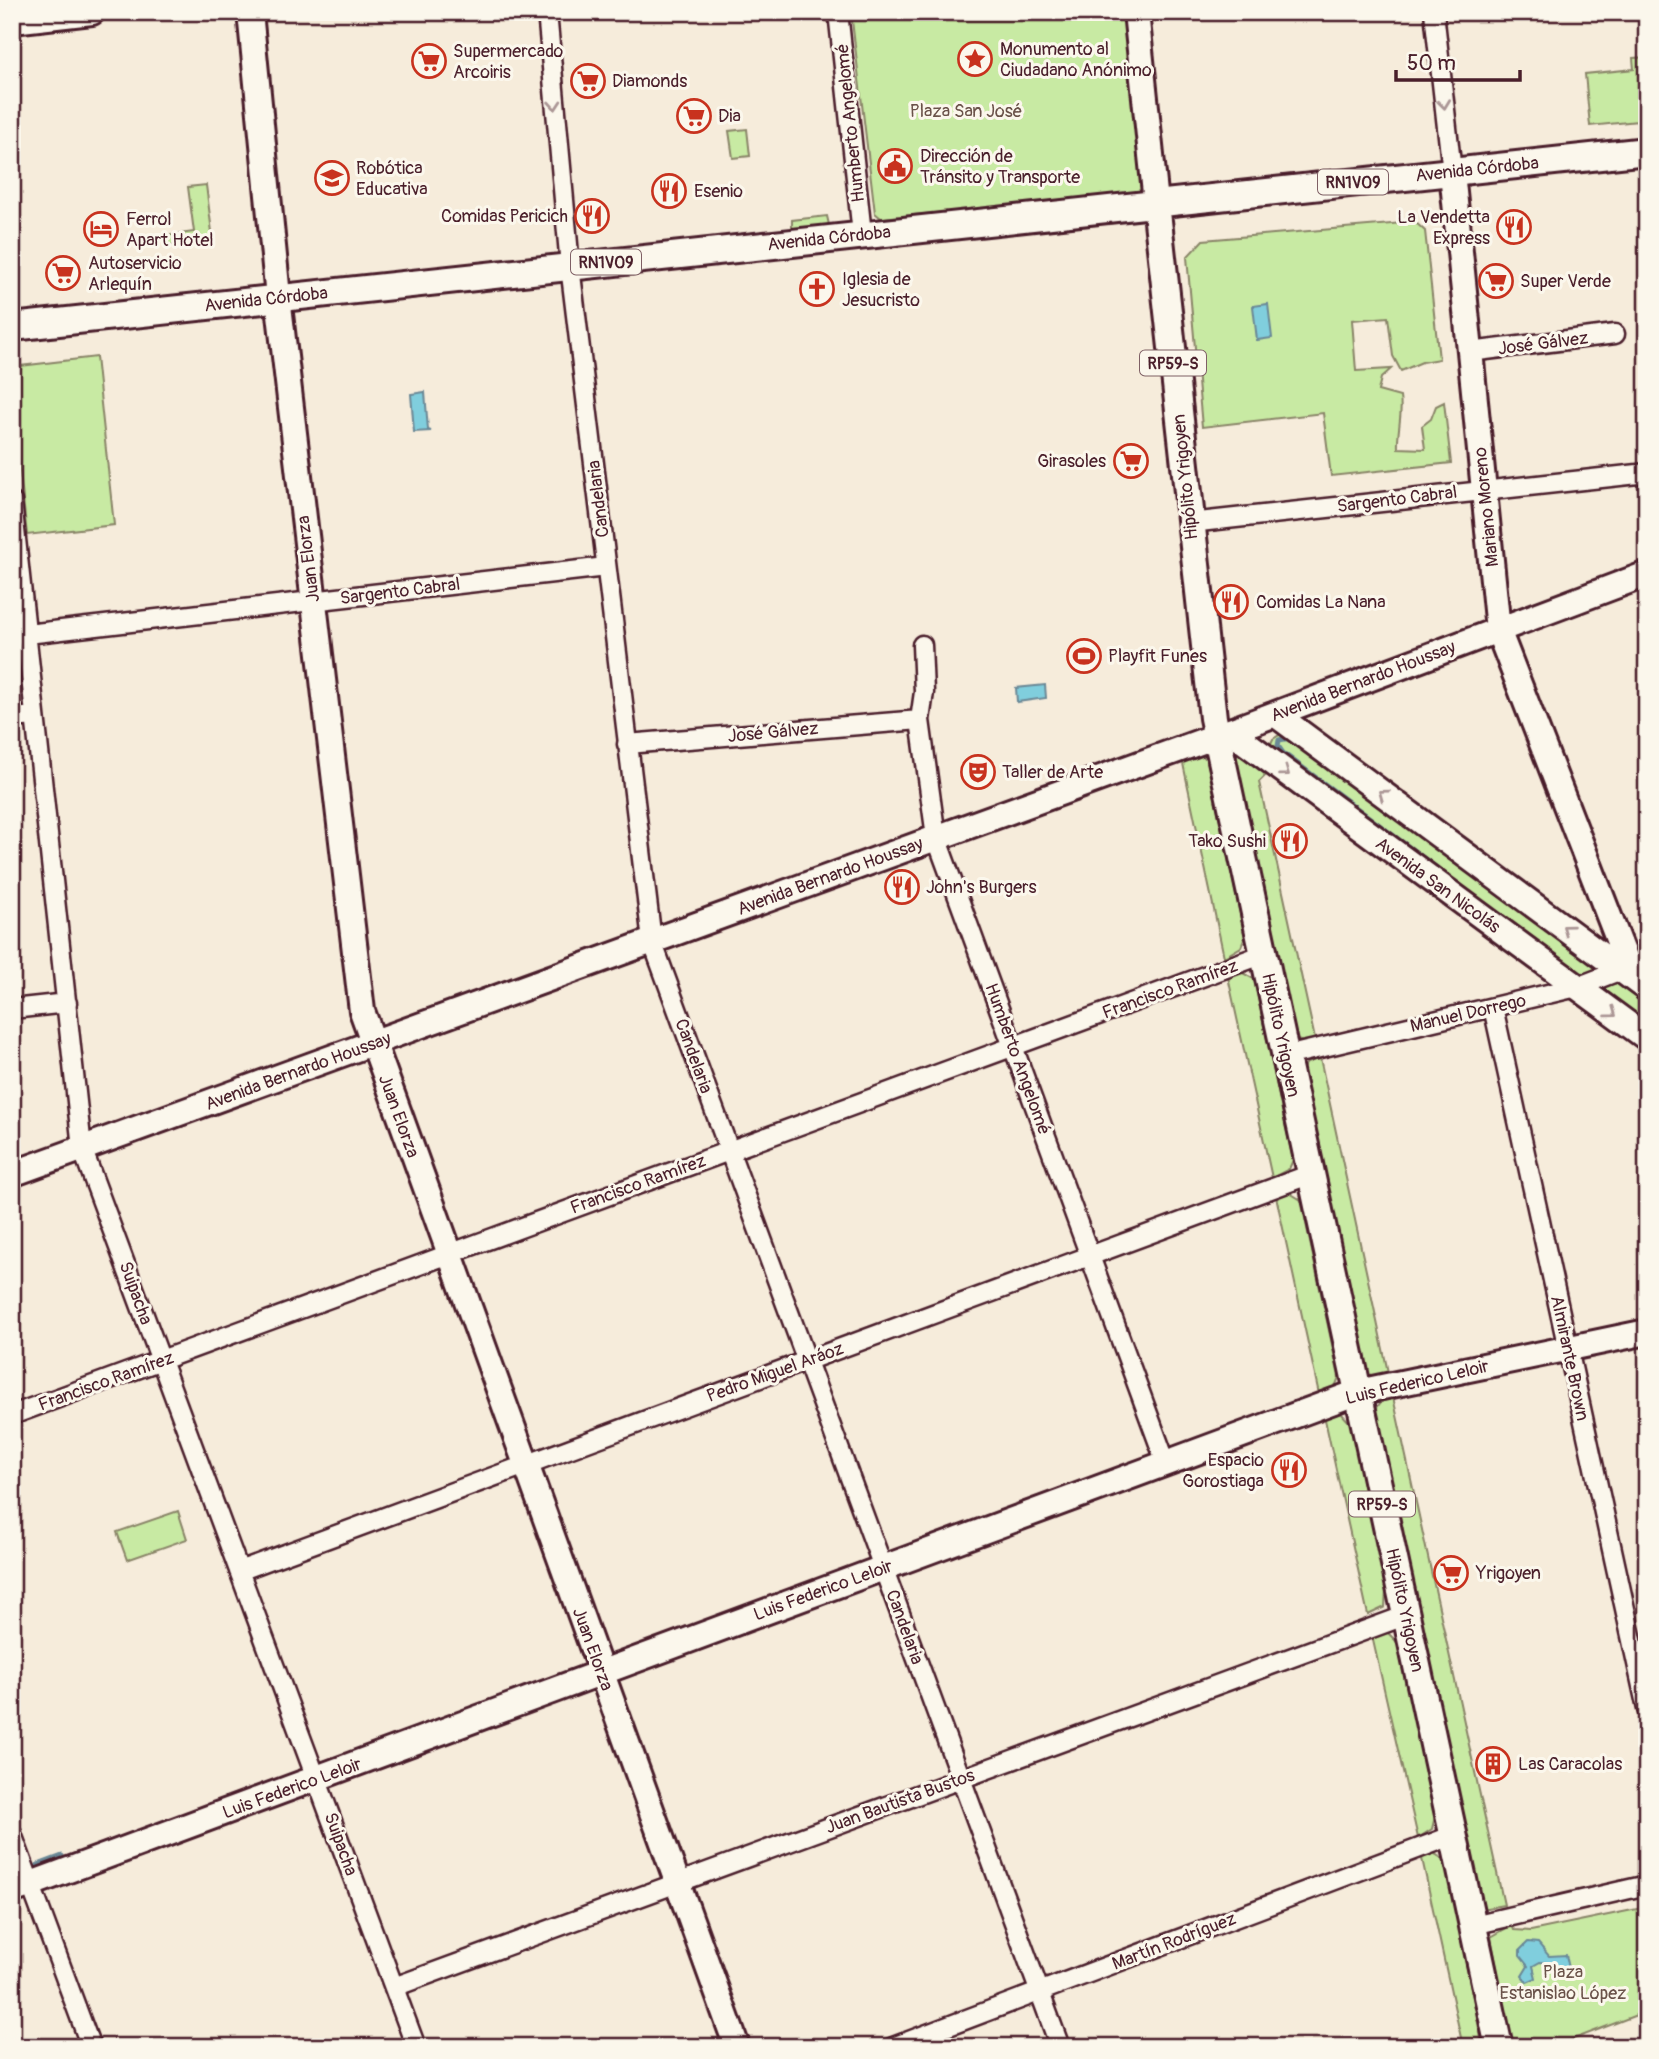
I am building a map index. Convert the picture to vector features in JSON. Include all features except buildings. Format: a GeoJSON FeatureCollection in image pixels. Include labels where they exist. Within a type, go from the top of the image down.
{"type":"FeatureCollection","features":[{"type":"Feature","properties":{"kind":"main road","name":"Avenida Córdoba"},"geometry":{"type":"LineString","coordinates":[[12,327],[1647,151]]}},
{"type":"Feature","properties":{"kind":"main road","name":"Hipólito Yrigoyen"},"geometry":{"type":"LineString","coordinates":[[1156,203],[1205,670],[1224,733],[1264,954],[1499,2047]]}},
{"type":"Feature","properties":{"kind":"street"},"geometry":{"type":"LineString","coordinates":[[12,21],[92,12]]}},
{"type":"Feature","properties":{"kind":"street","name":"Juan Elorza"},"geometry":{"type":"LineString","coordinates":[[250,12],[278,297],[362,1011],[737,2047]]}},
{"type":"Feature","properties":{"kind":"street","name":"Candelaria"},"geometry":{"type":"LineString","coordinates":[[547,12],[570,266],[652,942],[1060,2047]]}},
{"type":"Feature","properties":{"kind":"street","name":"Humberto Angelomé"},"geometry":{"type":"LineString","coordinates":[[838,12],[862,234]]}},
{"type":"Feature","properties":{"kind":"street","name":"Hipólito Yrigoyen"},"geometry":{"type":"LineString","coordinates":[[1136,12],[1156,203]]}},
{"type":"Feature","properties":{"kind":"street","name":"Mariano Moreno"},"geometry":{"type":"LineString","coordinates":[[1434,12],[1498,630],[1635,973]]}},
{"type":"Feature","properties":{"kind":"street","name":"José Gálvez"},"geometry":{"type":"LineString","coordinates":[[1470,352],[1615,334]]}},
{"type":"Feature","properties":{"kind":"street","name":"Sargento Cabral"},"geometry":{"type":"LineString","coordinates":[[1190,523],[1647,473]]}},
{"type":"Feature","properties":{"kind":"street","name":"Suipacha"},"geometry":{"type":"LineString","coordinates":[[12,502],[82,1148],[416,2047]]}},
{"type":"Feature","properties":{"kind":"street","name":"Sargento Cabral"},"geometry":{"type":"LineString","coordinates":[[27,634],[606,567]]}},
{"type":"Feature","properties":{"kind":"street","name":"Avenida Bernardo Houssay"},"geometry":{"type":"LineString","coordinates":[[12,1174],[1224,733],[1647,574]]}},
{"type":"Feature","properties":{"kind":"street","name":"Humberto Angelomé"},"geometry":{"type":"LineString","coordinates":[[922,645],[924,692],[920,720],[936,837],[1166,1463]]}},
{"type":"Feature","properties":{"kind":"street"},"geometry":{"type":"LineString","coordinates":[[1275,714],[1635,973]]}},
{"type":"Feature","properties":{"kind":"street"},"geometry":{"type":"LineString","coordinates":[[12,718],[35,716]]}},
{"type":"Feature","properties":{"kind":"street","name":"José Gálvez"},"geometry":{"type":"LineString","coordinates":[[627,744],[920,720]]}},
{"type":"Feature","properties":{"kind":"street","name":"Avenida San Nicolás"},"geometry":{"type":"LineString","coordinates":[[1224,733],[1647,1038]]}},
{"type":"Feature","properties":{"kind":"street","name":"Francisco Ramírez"},"geometry":{"type":"LineString","coordinates":[[12,1415],[1264,954]]}},
{"type":"Feature","properties":{"kind":"street","name":"Manuel Dorrego"},"geometry":{"type":"LineString","coordinates":[[1286,1056],[1635,973]]}},
{"type":"Feature","properties":{"kind":"street"},"geometry":{"type":"LineString","coordinates":[[12,1009],[66,1003]]}},
{"type":"Feature","properties":{"kind":"street","name":"Almirante Brown"},"geometry":{"type":"LineString","coordinates":[[1493,1007],[1647,1709]]}},
{"type":"Feature","properties":{"kind":"street","name":"Pedro Miguel Aráoz"},"geometry":{"type":"LineString","coordinates":[[239,1571],[1311,1174]]}},
{"type":"Feature","properties":{"kind":"street","name":"Luis Federico Leloir"},"geometry":{"type":"LineString","coordinates":[[22,1888],[1359,1392],[1647,1332]]}},
{"type":"Feature","properties":{"kind":"street","name":"Juan Bautista Bustos"},"geometry":{"type":"LineString","coordinates":[[394,1987],[1406,1615]]}},
{"type":"Feature","properties":{"kind":"street"},"geometry":{"type":"LineString","coordinates":[[12,1834],[22,1888],[91,2047]]}},
{"type":"Feature","properties":{"kind":"street","name":"Martín Rodríguez"},"geometry":{"type":"LineString","coordinates":[[893,2047],[1454,1835]]}},
{"type":"Feature","properties":{"kind":"street"},"geometry":{"type":"LineString","coordinates":[[1473,1924],[1647,1885]]}},
{"type":"Feature","properties":{"kind":"green space","name":"Plaza San José"},"geometry":{"type":"Polygon","coordinates":[[[851,12],[1124,12],[1144,190],[1139,194],[881,218],[875,213],[851,12]]]}},
{"type":"Feature","properties":{"kind":"green space"},"geometry":{"type":"Polygon","coordinates":[[[1647,57],[1647,120],[1590,126],[1585,74],[1634,69],[1633,58],[1647,57]]]}},
{"type":"Feature","properties":{"kind":"green space"},"geometry":{"type":"Polygon","coordinates":[[[747,129],[750,156],[733,158],[729,131],[747,129]]]}},
{"type":"Feature","properties":{"kind":"green space"},"geometry":{"type":"Polygon","coordinates":[[[206,185],[213,240],[166,246],[165,236],[194,232],[188,187],[206,185]]]}},
{"type":"Feature","properties":{"kind":"green space"},"geometry":{"type":"Polygon","coordinates":[[[827,216],[829,225],[792,229],[792,220],[827,216]]]}},
{"type":"Feature","properties":{"kind":"green space"},"geometry":{"type":"Polygon","coordinates":[[[1415,222],[1425,231],[1439,359],[1422,362],[1401,371],[1393,356],[1388,317],[1352,320],[1356,371],[1391,369],[1381,378],[1378,391],[1400,397],[1398,448],[1425,449],[1422,426],[1431,419],[1436,406],[1444,402],[1451,463],[1331,476],[1323,413],[1202,427],[1187,257],[1203,240],[1415,222]]]}},
{"type":"Feature","properties":{"kind":"green space"},"geometry":{"type":"Polygon","coordinates":[[[96,357],[114,525],[27,535],[12,400],[12,367],[96,357]]]}},
{"type":"Feature","properties":{"kind":"green space"},"geometry":{"type":"Polygon","coordinates":[[[1284,732],[1594,954],[1601,971],[1583,978],[1269,747],[1273,739],[1284,732]]]}},
{"type":"Feature","properties":{"kind":"green space"},"geometry":{"type":"Polygon","coordinates":[[[1199,752],[1207,760],[1245,937],[1241,947],[1224,957],[1181,754],[1199,752]]]}},
{"type":"Feature","properties":{"kind":"green space"},"geometry":{"type":"Polygon","coordinates":[[[1234,757],[1247,757],[1268,773],[1259,782],[1315,1039],[1304,1042],[1293,1039],[1234,757]]]}},
{"type":"Feature","properties":{"kind":"green space"},"geometry":{"type":"Polygon","coordinates":[[[1241,972],[1254,979],[1293,1160],[1289,1169],[1272,1178],[1228,977],[1241,972]]]}},
{"type":"Feature","properties":{"kind":"green space"},"geometry":{"type":"Polygon","coordinates":[[[1617,977],[1647,996],[1647,1032],[1596,987],[1617,977]]]}},
{"type":"Feature","properties":{"kind":"green space"},"geometry":{"type":"Polygon","coordinates":[[[1320,1058],[1389,1377],[1373,1379],[1365,1374],[1300,1072],[1307,1063],[1320,1058]]]}},
{"type":"Feature","properties":{"kind":"green space"},"geometry":{"type":"Polygon","coordinates":[[[1288,1192],[1301,1200],[1339,1377],[1335,1387],[1319,1394],[1276,1196],[1288,1192]]]}},
{"type":"Feature","properties":{"kind":"green space"},"geometry":{"type":"Polygon","coordinates":[[[1393,1397],[1504,1905],[1481,1909],[1373,1413],[1381,1402],[1393,1397]]]}},
{"type":"Feature","properties":{"kind":"green space"},"geometry":{"type":"Polygon","coordinates":[[[1341,1413],[1351,1424],[1386,1590],[1385,1607],[1368,1615],[1324,1415],[1341,1413]]]}},
{"type":"Feature","properties":{"kind":"green space"},"geometry":{"type":"Polygon","coordinates":[[[178,1511],[187,1539],[127,1560],[117,1532],[178,1511]]]}},
{"type":"Feature","properties":{"kind":"green space"},"geometry":{"type":"Polygon","coordinates":[[[1388,1633],[1397,1642],[1435,1816],[1432,1829],[1418,1838],[1372,1636],[1388,1633]]]}},
{"type":"Feature","properties":{"kind":"green space"},"geometry":{"type":"Polygon","coordinates":[[[1430,1851],[1443,1859],[1447,1868],[1481,2038],[1478,2047],[1463,2047],[1421,1854],[1430,1851]]]}},
{"type":"Feature","properties":{"kind":"green space","name":"Plaza Estanislao López"},"geometry":{"type":"Polygon","coordinates":[[[1647,1907],[1647,2011],[1553,2047],[1512,2047],[1491,1937],[1512,1925],[1514,1930],[1531,1931],[1647,1907]]]}},
{"type":"Feature","properties":{"kind":"water"},"geometry":{"type":"Polygon","coordinates":[[[1268,304],[1272,338],[1257,340],[1253,306],[1268,304]]]}},
{"type":"Feature","properties":{"kind":"water"},"geometry":{"type":"Polygon","coordinates":[[[425,392],[428,430],[431,431],[414,432],[411,394],[425,392]]]}},
{"type":"Feature","properties":{"kind":"water"},"geometry":{"type":"Polygon","coordinates":[[[1045,685],[1046,698],[1017,702],[1016,688],[1045,685]]]}},
{"type":"Feature","properties":{"kind":"water"},"geometry":{"type":"Polygon","coordinates":[[[1528,1942],[1538,1943],[1549,1956],[1566,1955],[1569,1968],[1557,1973],[1548,1963],[1540,1962],[1533,1966],[1536,1978],[1527,1982],[1522,1976],[1528,1966],[1520,1956],[1520,1950],[1528,1942]]]}},
{"type":"Feature","properties":{"kind":"waterway"},"geometry":{"type":"LineString","coordinates":[[1291,738],[1279,740],[1278,746],[1283,753],[1437,868]]}},
{"type":"Feature","properties":{"kind":"waterway"},"geometry":{"type":"LineString","coordinates":[[38,1865],[62,1856]]}},
{"type":"Feature","properties":{"kind":"place","name":"Monumento al Ciudadano Anónimo"},"geometry":{"type":"Point","coordinates":[975,59]}},
{"type":"Feature","properties":{"kind":"place","name":"Supermercado Arcoiris"},"geometry":{"type":"Point","coordinates":[429,61]}},
{"type":"Feature","properties":{"kind":"place","name":"Diamonds"},"geometry":{"type":"Point","coordinates":[588,81]}},
{"type":"Feature","properties":{"kind":"place","name":"Dia"},"geometry":{"type":"Point","coordinates":[694,116]}},
{"type":"Feature","properties":{"kind":"place","name":"Dirección de Tránsito y Transporte"},"geometry":{"type":"Point","coordinates":[895,166]}},
{"type":"Feature","properties":{"kind":"place","name":"Robótica Educativa"},"geometry":{"type":"Point","coordinates":[332,178]}},
{"type":"Feature","properties":{"kind":"place","name":"Esenio"},"geometry":{"type":"Point","coordinates":[669,191]}},
{"type":"Feature","properties":{"kind":"place","name":"Comidas Pericich"},"geometry":{"type":"Point","coordinates":[592,216]}},
{"type":"Feature","properties":{"kind":"place","name":"La Vendetta Express"},"geometry":{"type":"Point","coordinates":[1514,227]}},
{"type":"Feature","properties":{"kind":"place","name":"Ferrol Apart Hotel"},"geometry":{"type":"Point","coordinates":[101,229]}},
{"type":"Feature","properties":{"kind":"place","name":"Autoservicio Arlequín"},"geometry":{"type":"Point","coordinates":[63,273]}},
{"type":"Feature","properties":{"kind":"place","name":"Super Verde"},"geometry":{"type":"Point","coordinates":[1496,281]}},
{"type":"Feature","properties":{"kind":"place","name":"Iglesia de Jesucristo"},"geometry":{"type":"Point","coordinates":[817,289]}},
{"type":"Feature","properties":{"kind":"place","name":"Girasoles"},"geometry":{"type":"Point","coordinates":[1131,461]}},
{"type":"Feature","properties":{"kind":"place","name":"Comidas La Nana"},"geometry":{"type":"Point","coordinates":[1231,602]}},
{"type":"Feature","properties":{"kind":"place","name":"Playfit Funes"},"geometry":{"type":"Point","coordinates":[1084,656]}},
{"type":"Feature","properties":{"kind":"place","name":"Taller de Arte"},"geometry":{"type":"Point","coordinates":[978,772]}},
{"type":"Feature","properties":{"kind":"place","name":"Tako Sushi"},"geometry":{"type":"Point","coordinates":[1290,841]}},
{"type":"Feature","properties":{"kind":"place","name":"John's Burgers"},"geometry":{"type":"Point","coordinates":[902,887]}},
{"type":"Feature","properties":{"kind":"place","name":"Espacio Gorostiaga"},"geometry":{"type":"Point","coordinates":[1289,1470]}},
{"type":"Feature","properties":{"kind":"place","name":"Yrigoyen"},"geometry":{"type":"Point","coordinates":[1451,1573]}},
{"type":"Feature","properties":{"kind":"place","name":"Las Caracolas"},"geometry":{"type":"Point","coordinates":[1493,1764]}}]}
